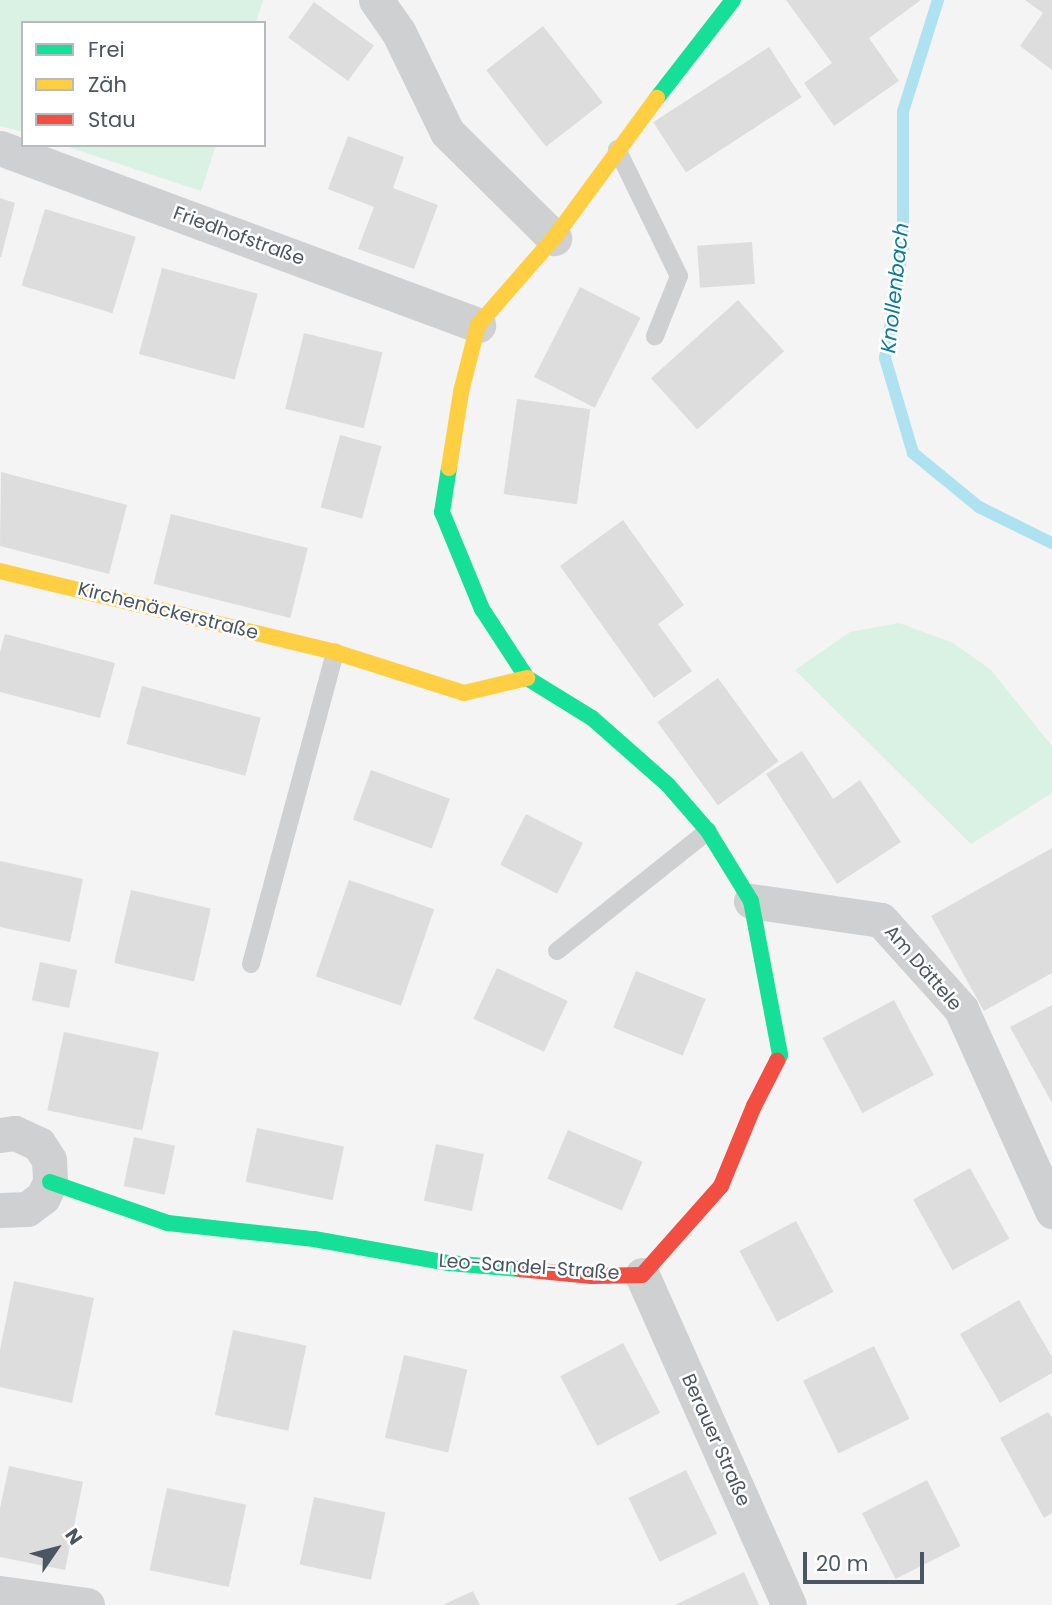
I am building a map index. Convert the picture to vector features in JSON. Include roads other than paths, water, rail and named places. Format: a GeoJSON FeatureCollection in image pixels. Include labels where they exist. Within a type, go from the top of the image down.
{"type":"FeatureCollection","features":[{"type":"Feature","properties":{"kind":"street"},"geometry":{"type":"LineString","coordinates":[[376,0],[398,31],[447,132],[554,238]]}},
{"type":"Feature","properties":{"kind":"street","name":"Leo-Sandel-Straße"},"geometry":{"type":"LineString","coordinates":[[50,1182],[168,1223],[314,1239],[449,1263],[592,1276],[642,1275],[721,1186],[754,1106],[780,1055],[751,901],[708,831],[668,785],[592,718],[527,678],[482,609],[442,512],[461,392],[478,325],[554,238],[617,149],[733,0]]}},
{"type":"Feature","properties":{"kind":"street","name":"Friedhofstraße"},"geometry":{"type":"LineString","coordinates":[[0,148],[478,325]]}},
{"type":"Feature","properties":{"kind":"street","name":"Kirchenäckerstraße"},"geometry":{"type":"LineString","coordinates":[[0,571],[335,652],[464,693],[527,678]]}},
{"type":"Feature","properties":{"kind":"street","name":"Am Dättele"},"geometry":{"type":"LineString","coordinates":[[751,901],[881,920],[961,1009],[1052,1211]]}},
{"type":"Feature","properties":{"kind":"street"},"geometry":{"type":"LineString","coordinates":[[0,1135],[15,1133],[38,1144],[49,1160],[50,1182],[43,1197],[27,1209],[0,1210]]}},
{"type":"Feature","properties":{"kind":"street","name":"Berauer Straße"},"geometry":{"type":"LineString","coordinates":[[642,1275],[789,1605]]}},
{"type":"Feature","properties":{"kind":"street"},"geometry":{"type":"LineString","coordinates":[[0,1593],[87,1605]]}},
{"type":"Feature","properties":{"kind":"lane"},"geometry":{"type":"LineString","coordinates":[[617,149],[679,276],[656,335]]}},
{"type":"Feature","properties":{"kind":"lane"},"geometry":{"type":"LineString","coordinates":[[251,964],[335,652]]}},
{"type":"Feature","properties":{"kind":"lane"},"geometry":{"type":"LineString","coordinates":[[557,951],[708,831]]}},
{"type":"Feature","properties":{"kind":"waterway","name":"Knollenbach"},"geometry":{"type":"LineString","coordinates":[[938,0],[903,112],[903,247],[885,358],[913,453],[979,507],[1052,543]]}}]}
